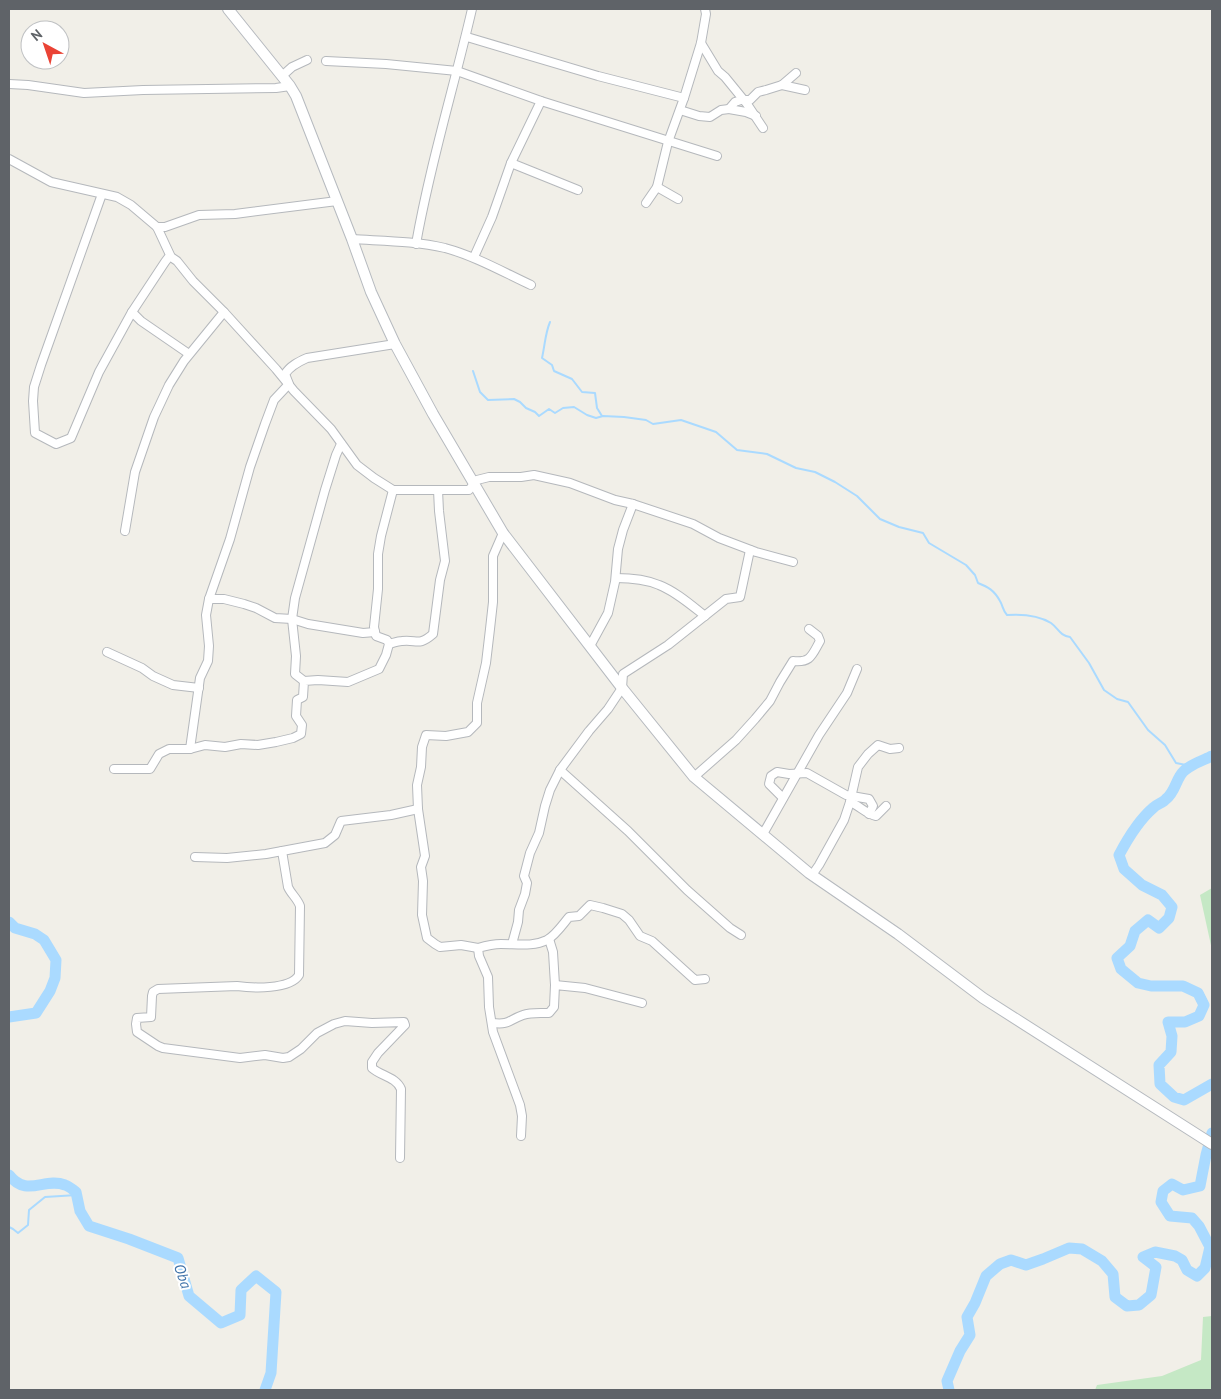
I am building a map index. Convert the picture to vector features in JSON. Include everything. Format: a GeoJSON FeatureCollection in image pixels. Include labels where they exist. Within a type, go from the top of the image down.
{"type":"FeatureCollection","features":[{"type":"Feature","properties":{"kind":"street"},"geometry":{"type":"LineString","coordinates":[[228,9],[296,96],[371,292],[395,344],[433,414],[503,533],[694,778],[812,875],[898,934],[983,998],[1212,1144]]}},
{"type":"Feature","properties":{"kind":"street"},"geometry":{"type":"LineString","coordinates":[[416,244],[422,210],[467,37],[472,9]]}},
{"type":"Feature","properties":{"kind":"street"},"geometry":{"type":"LineString","coordinates":[[646,203],[657,187],[668,142],[701,43],[706,14],[705,9]]}},
{"type":"Feature","properties":{"kind":"street"},"geometry":{"type":"LineString","coordinates":[[467,37],[598,76],[684,98]]}},
{"type":"Feature","properties":{"kind":"street"},"geometry":{"type":"LineString","coordinates":[[701,43],[718,71],[744,100],[763,128]]}},
{"type":"Feature","properties":{"kind":"street"},"geometry":{"type":"LineString","coordinates":[[282,76],[292,67],[307,60]]}},
{"type":"Feature","properties":{"kind":"street"},"geometry":{"type":"LineString","coordinates":[[326,61],[386,64],[457,71],[540,101],[716,156]]}},
{"type":"Feature","properties":{"kind":"street"},"geometry":{"type":"LineString","coordinates":[[729,108],[735,102],[750,100],[758,92],[782,85],[796,73]]}},
{"type":"Feature","properties":{"kind":"street"},"geometry":{"type":"LineString","coordinates":[[9,84],[84,93],[276,88],[290,86]]}},
{"type":"Feature","properties":{"kind":"street"},"geometry":{"type":"LineString","coordinates":[[782,85],[805,90]]}},
{"type":"Feature","properties":{"kind":"street"},"geometry":{"type":"LineString","coordinates":[[474,257],[492,216],[511,162],[540,101]]}},
{"type":"Feature","properties":{"kind":"street"},"geometry":{"type":"LineString","coordinates":[[680,110],[699,116],[710,117],[721,110],[729,108],[756,116]]}},
{"type":"Feature","properties":{"kind":"street"},"geometry":{"type":"LineString","coordinates":[[9,159],[51,182],[117,197],[132,205],[157,227],[171,257],[177,261],[192,281],[224,312],[331,430],[357,465],[393,490],[469,490],[475,485],[477,480],[489,477],[534,475],[570,483],[615,500],[693,524],[719,538],[750,550],[793,562]]}},
{"type":"Feature","properties":{"kind":"street"},"geometry":{"type":"LineString","coordinates":[[511,162],[578,190]]}},
{"type":"Feature","properties":{"kind":"street"},"geometry":{"type":"LineString","coordinates":[[657,187],[678,198]]}},
{"type":"Feature","properties":{"kind":"street"},"geometry":{"type":"LineString","coordinates":[[102,194],[34,387],[35,433],[56,444],[71,438],[99,372],[132,312],[165,262],[171,257]]}},
{"type":"Feature","properties":{"kind":"street"},"geometry":{"type":"LineString","coordinates":[[157,227],[165,227],[199,215],[235,214],[337,201]]}},
{"type":"Feature","properties":{"kind":"street"},"geometry":{"type":"LineString","coordinates":[[352,239],[444,248],[474,257],[531,285]]}},
{"type":"Feature","properties":{"kind":"street"},"geometry":{"type":"LineString","coordinates":[[132,312],[141,322],[189,354]]}},
{"type":"Feature","properties":{"kind":"street"},"geometry":{"type":"LineString","coordinates":[[125,531],[135,472],[154,417],[169,385],[189,354],[224,312]]}},
{"type":"Feature","properties":{"kind":"street"},"geometry":{"type":"LineString","coordinates":[[289,384],[285,374],[288,369],[307,358],[395,344]]}},
{"type":"Feature","properties":{"kind":"street"},"geometry":{"type":"LineString","coordinates":[[190,749],[200,678],[208,661],[209,646],[206,615],[209,599],[230,539],[250,467],[265,424],[274,400],[289,384]]}},
{"type":"Feature","properties":{"kind":"street"},"geometry":{"type":"LineString","coordinates":[[341,444],[304,561],[296,598],[292,619],[296,656],[295,674],[304,682],[318,680],[348,682],[379,669],[390,644]]}},
{"type":"Feature","properties":{"kind":"street"},"geometry":{"type":"LineString","coordinates":[[390,644],[387,640],[376,636],[374,627],[378,589],[378,554],[393,490]]}},
{"type":"Feature","properties":{"kind":"street"},"geometry":{"type":"LineString","coordinates":[[390,644],[404,640],[419,642],[433,634],[444,561],[438,490]]}},
{"type":"Feature","properties":{"kind":"street"},"geometry":{"type":"LineString","coordinates":[[590,646],[608,613],[613,597],[618,549],[633,504]]}},
{"type":"Feature","properties":{"kind":"street"},"geometry":{"type":"LineString","coordinates":[[503,533],[493,556],[493,602],[486,663],[477,703],[477,723],[468,732],[446,736],[426,735],[422,747],[417,785],[418,809],[425,856],[421,867],[422,915],[427,938],[440,947],[461,945],[478,948],[499,944],[537,943],[549,939],[569,916],[579,916],[590,906],[622,914],[629,920],[640,936],[652,942],[695,980],[705,979]]}},
{"type":"Feature","properties":{"kind":"street"},"geometry":{"type":"LineString","coordinates":[[512,944],[527,883],[524,876],[525,870],[530,853],[540,833],[550,790],[560,770],[589,731],[608,710],[622,688],[623,674],[668,645],[726,599],[740,597],[750,550]]}},
{"type":"Feature","properties":{"kind":"street"},"geometry":{"type":"LineString","coordinates":[[616,578],[634,578],[659,584],[685,600],[705,616]]}},
{"type":"Feature","properties":{"kind":"street"},"geometry":{"type":"LineString","coordinates":[[209,599],[224,599],[256,608],[275,618],[292,619],[308,624],[363,634],[375,632]]}},
{"type":"Feature","properties":{"kind":"street"},"geometry":{"type":"LineString","coordinates":[[694,778],[731,745],[770,701],[793,662],[804,662],[810,659],[820,641],[818,636],[809,629]]}},
{"type":"Feature","properties":{"kind":"street"},"geometry":{"type":"LineString","coordinates":[[107,652],[173,685],[199,688]]}},
{"type":"Feature","properties":{"kind":"street"},"geometry":{"type":"LineString","coordinates":[[763,834],[819,735],[847,693],[857,669]]}},
{"type":"Feature","properties":{"kind":"street"},"geometry":{"type":"LineString","coordinates":[[114,769],[150,768],[159,754],[169,749],[190,749],[205,745],[225,747],[241,744],[258,745],[293,738],[301,734],[302,724],[296,716],[297,700],[303,697],[304,682]]}},
{"type":"Feature","properties":{"kind":"street"},"geometry":{"type":"LineString","coordinates":[[812,875],[844,820],[858,767],[878,745],[890,749],[899,748]]}},
{"type":"Feature","properties":{"kind":"street"},"geometry":{"type":"LineString","coordinates":[[560,770],[628,831],[687,890],[730,928],[741,935]]}},
{"type":"Feature","properties":{"kind":"street"},"geometry":{"type":"LineString","coordinates":[[783,798],[769,784],[771,776],[777,772],[789,774],[807,773],[846,795],[870,814],[876,816],[886,806]]}},
{"type":"Feature","properties":{"kind":"street"},"geometry":{"type":"LineString","coordinates":[[196,856],[227,858],[325,843],[335,835],[341,821],[391,815],[418,809]]}},
{"type":"Feature","properties":{"kind":"street"},"geometry":{"type":"LineString","coordinates":[[282,851],[288,887],[300,906],[299,975],[297,978],[291,982],[267,987],[250,988],[237,986],[158,989],[153,992],[152,996],[152,1017],[137,1018],[137,1032],[163,1048],[240,1058],[264,1055],[283,1058],[301,1049],[317,1033],[334,1024],[345,1021],[372,1023],[404,1022],[404,1028],[372,1062],[372,1068],[398,1083],[401,1089],[400,1158]]}},
{"type":"Feature","properties":{"kind":"street"},"geometry":{"type":"LineString","coordinates":[[492,1023],[502,1024],[511,1022],[525,1014],[549,1014],[554,1007],[553,952],[549,939]]}},
{"type":"Feature","properties":{"kind":"street"},"geometry":{"type":"LineString","coordinates":[[478,948],[479,956],[488,977],[489,1007],[493,1032],[520,1105],[522,1116],[521,1136]]}},
{"type":"Feature","properties":{"kind":"street"},"geometry":{"type":"LineString","coordinates":[[555,985],[585,988],[642,1003]]}},
{"type":"Feature","properties":{"kind":"green space"},"geometry":{"type":"Polygon","coordinates":[[[1212,888],[1212,950],[1200,895],[1212,888]]]}},
{"type":"Feature","properties":{"kind":"green space"},"geometry":{"type":"Polygon","coordinates":[[[1212,1316],[1212,1390],[1095,1390],[1097,1385],[1162,1376],[1201,1360],[1203,1317],[1212,1316]]]}},
{"type":"Feature","properties":{"kind":"waterway"},"geometry":{"type":"LineString","coordinates":[[550,322],[542,358],[552,365],[554,371],[572,379],[582,392],[595,393],[597,408],[602,416]]}},
{"type":"Feature","properties":{"kind":"waterway"},"geometry":{"type":"LineString","coordinates":[[473,371],[480,392],[488,400],[514,399],[539,416],[549,409],[555,413],[563,408],[574,407],[596,418],[603,416],[624,417],[646,420],[653,424],[681,420],[716,432],[737,450],[767,454],[796,468],[815,472],[835,482],[857,496],[880,519],[899,527],[923,533],[929,543],[966,565],[975,575],[978,583],[995,594],[1007,615],[1041,618],[1051,623],[1059,632],[1070,637],[1089,663],[1104,690],[1117,699],[1128,702],[1148,730],[1165,745],[1176,763],[1191,766]]}},
{"type":"Feature","properties":{"kind":"waterway"},"geometry":{"type":"LineString","coordinates":[[1212,756],[1182,772],[1171,794],[1143,818],[1119,855],[1124,869],[1142,885],[1162,895],[1172,907],[1169,918],[1159,928],[1148,920],[1135,931],[1130,946],[1117,958],[1121,969],[1138,983],[1151,986],[1183,986],[1198,993],[1204,1005],[1199,1016],[1185,1022],[1168,1022],[1172,1036],[1171,1052],[1159,1065],[1160,1084],[1174,1097],[1184,1100],[1212,1084]]}},
{"type":"Feature","properties":{"kind":"waterway","name":"Oba"},"geometry":{"type":"LineString","coordinates":[[9,922],[15,928],[35,934],[44,940],[56,960],[55,978],[50,991],[36,1013],[9,1017]]}},
{"type":"Feature","properties":{"kind":"waterway"},"geometry":{"type":"LineString","coordinates":[[949,1390],[947,1381],[960,1351],[970,1335],[967,1317],[986,1276],[1000,1264],[1011,1260],[1026,1265],[1069,1248],[1082,1249],[1102,1261],[1113,1274],[1115,1297],[1127,1306],[1139,1305],[1151,1295],[1156,1267],[1143,1257],[1155,1252],[1175,1256],[1182,1260],[1187,1270],[1197,1276],[1205,1268],[1210,1247],[1199,1226],[1192,1218],[1170,1216],[1161,1202],[1163,1191],[1172,1184],[1183,1190],[1200,1186],[1212,1133]]}},
{"type":"Feature","properties":{"kind":"waterway","name":"Oba"},"geometry":{"type":"LineString","coordinates":[[9,1175],[22,1185],[36,1186],[57,1183],[68,1186],[76,1192],[80,1211],[89,1226],[178,1258],[189,1296],[221,1323],[240,1315],[241,1290],[256,1276],[276,1292],[271,1373],[265,1390]]}},
{"type":"Feature","properties":{"kind":"waterway"},"geometry":{"type":"LineString","coordinates":[[9,1227],[18,1233],[28,1225],[29,1210],[45,1197],[77,1195]]}}]}
